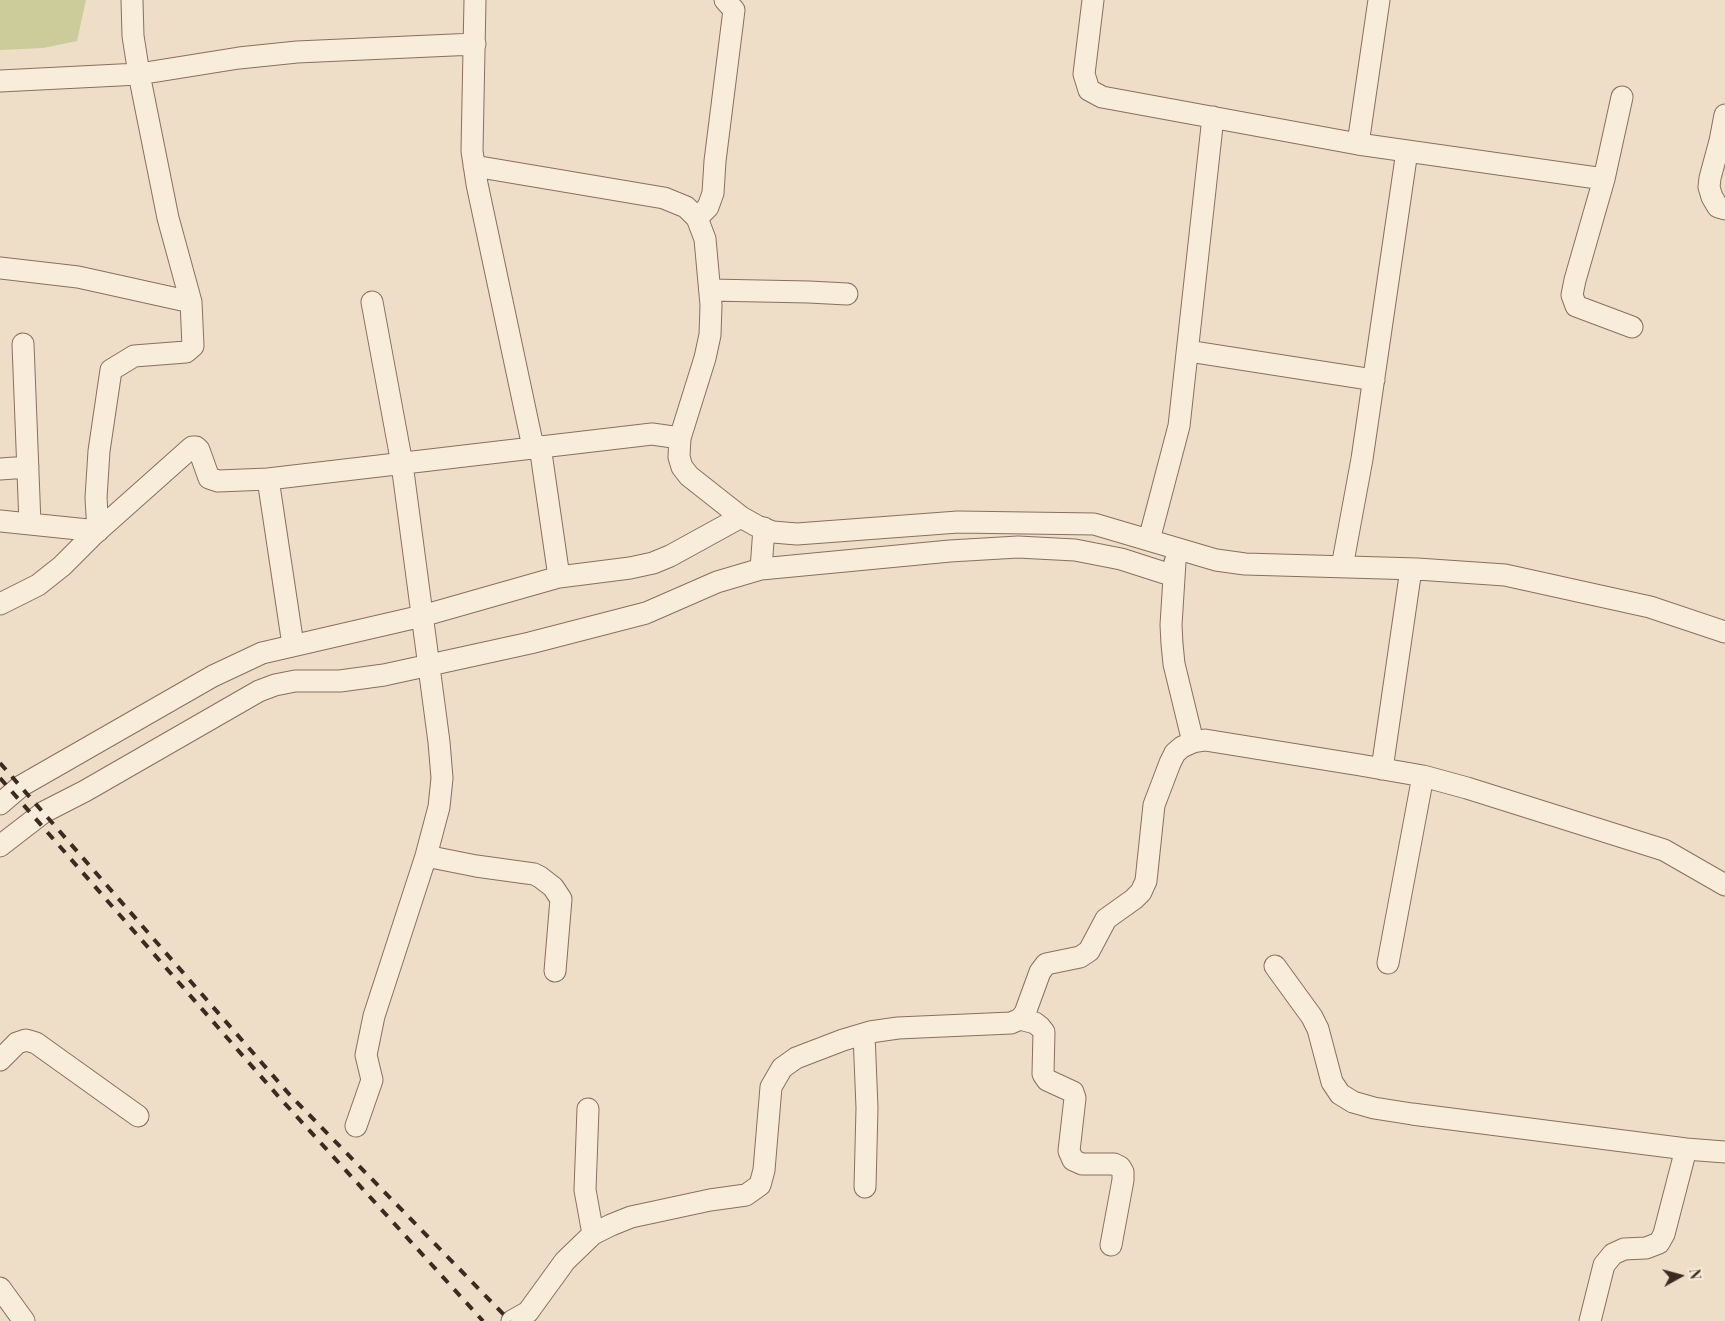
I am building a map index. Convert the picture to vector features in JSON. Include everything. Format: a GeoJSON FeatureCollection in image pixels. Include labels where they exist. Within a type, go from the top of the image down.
{"type":"FeatureCollection","features":[{"type":"Feature","properties":{"kind":"street"},"geometry":{"type":"LineString","coordinates":[[98,531],[96,498],[99,451],[111,370],[134,356],[186,352],[194,346],[191,302],[168,218],[139,74],[133,36],[132,0]]}},
{"type":"Feature","properties":{"kind":"street"},"geometry":{"type":"LineString","coordinates":[[475,0],[472,151],[474,166],[536,447],[559,577]]}},
{"type":"Feature","properties":{"kind":"street"},"geometry":{"type":"LineString","coordinates":[[697,218],[708,207],[713,194],[715,161],[734,10],[724,0]]}},
{"type":"Feature","properties":{"kind":"street"},"geometry":{"type":"LineString","coordinates":[[1093,0],[1084,74],[1089,90],[1102,97],[1358,144],[1604,179]]}},
{"type":"Feature","properties":{"kind":"street"},"geometry":{"type":"LineString","coordinates":[[1358,144],[1379,0]]}},
{"type":"Feature","properties":{"kind":"street"},"geometry":{"type":"LineString","coordinates":[[0,81],[139,74],[239,58],[297,52],[475,44]]}},
{"type":"Feature","properties":{"kind":"street"},"geometry":{"type":"LineString","coordinates":[[1622,97],[1604,179],[1572,295],[1576,306],[1632,327]]}},
{"type":"Feature","properties":{"kind":"street"},"geometry":{"type":"LineString","coordinates":[[1725,115],[1709,187],[1712,197],[1718,206],[1725,210]]}},
{"type":"Feature","properties":{"kind":"street"},"geometry":{"type":"LineString","coordinates":[[1149,540],[1179,426],[1213,117]]}},
{"type":"Feature","properties":{"kind":"street"},"geometry":{"type":"LineString","coordinates":[[1342,567],[1362,459],[1407,151]]}},
{"type":"Feature","properties":{"kind":"street"},"geometry":{"type":"LineString","coordinates":[[474,166],[664,198],[686,207],[697,218],[705,240],[711,305],[710,335],[705,358],[680,438],[679,457],[682,467],[689,476],[741,517],[762,552]]}},
{"type":"Feature","properties":{"kind":"street"},"geometry":{"type":"LineString","coordinates":[[0,268],[78,277],[191,302]]}},
{"type":"Feature","properties":{"kind":"street"},"geometry":{"type":"LineString","coordinates":[[710,290],[847,294]]}},
{"type":"Feature","properties":{"kind":"street"},"geometry":{"type":"LineString","coordinates":[[356,1126],[372,1080],[366,1055],[374,1016],[426,856],[439,807],[442,778],[439,742],[402,464],[372,302]]}},
{"type":"Feature","properties":{"kind":"street"},"geometry":{"type":"LineString","coordinates":[[23,344],[30,524]]}},
{"type":"Feature","properties":{"kind":"street"},"geometry":{"type":"LineString","coordinates":[[1188,351],[1374,380]]}},
{"type":"Feature","properties":{"kind":"street"},"geometry":{"type":"LineString","coordinates":[[0,604],[38,585],[62,566],[98,531],[192,447],[199,450],[207,474],[213,480],[268,479],[652,434],[680,438]]}},
{"type":"Feature","properties":{"kind":"street"},"geometry":{"type":"LineString","coordinates":[[0,469],[28,467]]}},
{"type":"Feature","properties":{"kind":"street"},"geometry":{"type":"LineString","coordinates":[[268,479],[293,645]]}},
{"type":"Feature","properties":{"kind":"street"},"geometry":{"type":"LineString","coordinates":[[0,846],[44,812],[259,691],[275,684],[295,681],[348,680],[384,676],[426,641],[559,577],[630,568],[653,563],[670,556],[741,517]]}},
{"type":"Feature","properties":{"kind":"street"},"geometry":{"type":"LineString","coordinates":[[0,521],[98,531]]}},
{"type":"Feature","properties":{"kind":"street"},"geometry":{"type":"LineString","coordinates":[[0,804],[21,786],[213,676],[262,653],[293,645],[426,641],[530,643],[646,612],[717,582],[762,552],[773,532],[797,534],[958,522],[1094,524],[1216,560],[1245,564],[1411,569],[1505,575],[1650,607],[1725,632]]}},
{"type":"Feature","properties":{"kind":"street"},"geometry":{"type":"LineString","coordinates":[[762,552],[950,550],[1018,547],[1075,550],[1120,559],[1174,576]]}},
{"type":"Feature","properties":{"kind":"street"},"geometry":{"type":"LineString","coordinates":[[1176,549],[1171,625],[1172,654],[1193,742]]}},
{"type":"Feature","properties":{"kind":"street"},"geometry":{"type":"LineString","coordinates":[[1382,769],[1411,569]]}},
{"type":"Feature","properties":{"kind":"street"},"geometry":{"type":"LineString","coordinates":[[1020,1019],[1025,1012],[1040,972],[1046,964],[1080,957],[1089,951],[1106,920],[1141,892],[1146,881],[1154,806],[1175,753],[1193,742],[1205,740],[1423,776],[1664,850],[1725,885]]}},
{"type":"Feature","properties":{"kind":"street"},"geometry":{"type":"LineString","coordinates":[[1388,963],[1423,776]]}},
{"type":"Feature","properties":{"kind":"street"},"geometry":{"type":"LineString","coordinates":[[426,856],[476,866],[534,874],[553,886],[561,899],[555,971]]}},
{"type":"Feature","properties":{"kind":"street"},"geometry":{"type":"LineString","coordinates":[[1275,966],[1318,1028],[1332,1082],[1340,1094],[1353,1102],[1374,1108],[1412,1114],[1686,1149],[1725,1152]]}},
{"type":"Feature","properties":{"kind":"street"},"geometry":{"type":"LineString","coordinates":[[526,1318],[565,1261],[593,1234],[631,1218],[710,1200],[746,1195],[760,1185],[764,1170],[771,1087],[782,1068],[796,1058],[842,1040],[898,1028],[1011,1022],[1020,1019],[1035,1023],[1040,1027],[1044,1032],[1043,1074],[1047,1080],[1073,1092],[1075,1098],[1069,1151],[1073,1160],[1082,1164],[1114,1164],[1120,1167],[1123,1172],[1111,1246]]}},
{"type":"Feature","properties":{"kind":"street"},"geometry":{"type":"LineString","coordinates":[[864,1034],[867,1108],[865,1187]]}},
{"type":"Feature","properties":{"kind":"street"},"geometry":{"type":"LineString","coordinates":[[0,1060],[17,1043],[26,1040],[36,1043],[138,1116]]}},
{"type":"Feature","properties":{"kind":"street"},"geometry":{"type":"LineString","coordinates":[[588,1109],[585,1190],[593,1234]]}},
{"type":"Feature","properties":{"kind":"street"},"geometry":{"type":"LineString","coordinates":[[1590,1321],[1604,1265],[1613,1254],[1624,1249],[1646,1248],[1659,1243],[1664,1234],[1686,1149]]}},
{"type":"Feature","properties":{"kind":"street"},"geometry":{"type":"LineString","coordinates":[[0,1288],[24,1321]]}},
{"type":"Feature","properties":{"kind":"green space"},"geometry":{"type":"Polygon","coordinates":[[[0,0],[86,0],[77,41],[43,48],[0,50],[0,0]]]}},
{"type":"Feature","properties":{"kind":"railway"},"geometry":{"type":"LineString","coordinates":[[0,763],[289,1094],[510,1321]]}},
{"type":"Feature","properties":{"kind":"railway"},"geometry":{"type":"LineString","coordinates":[[0,778],[278,1096],[483,1321]]}}]}
